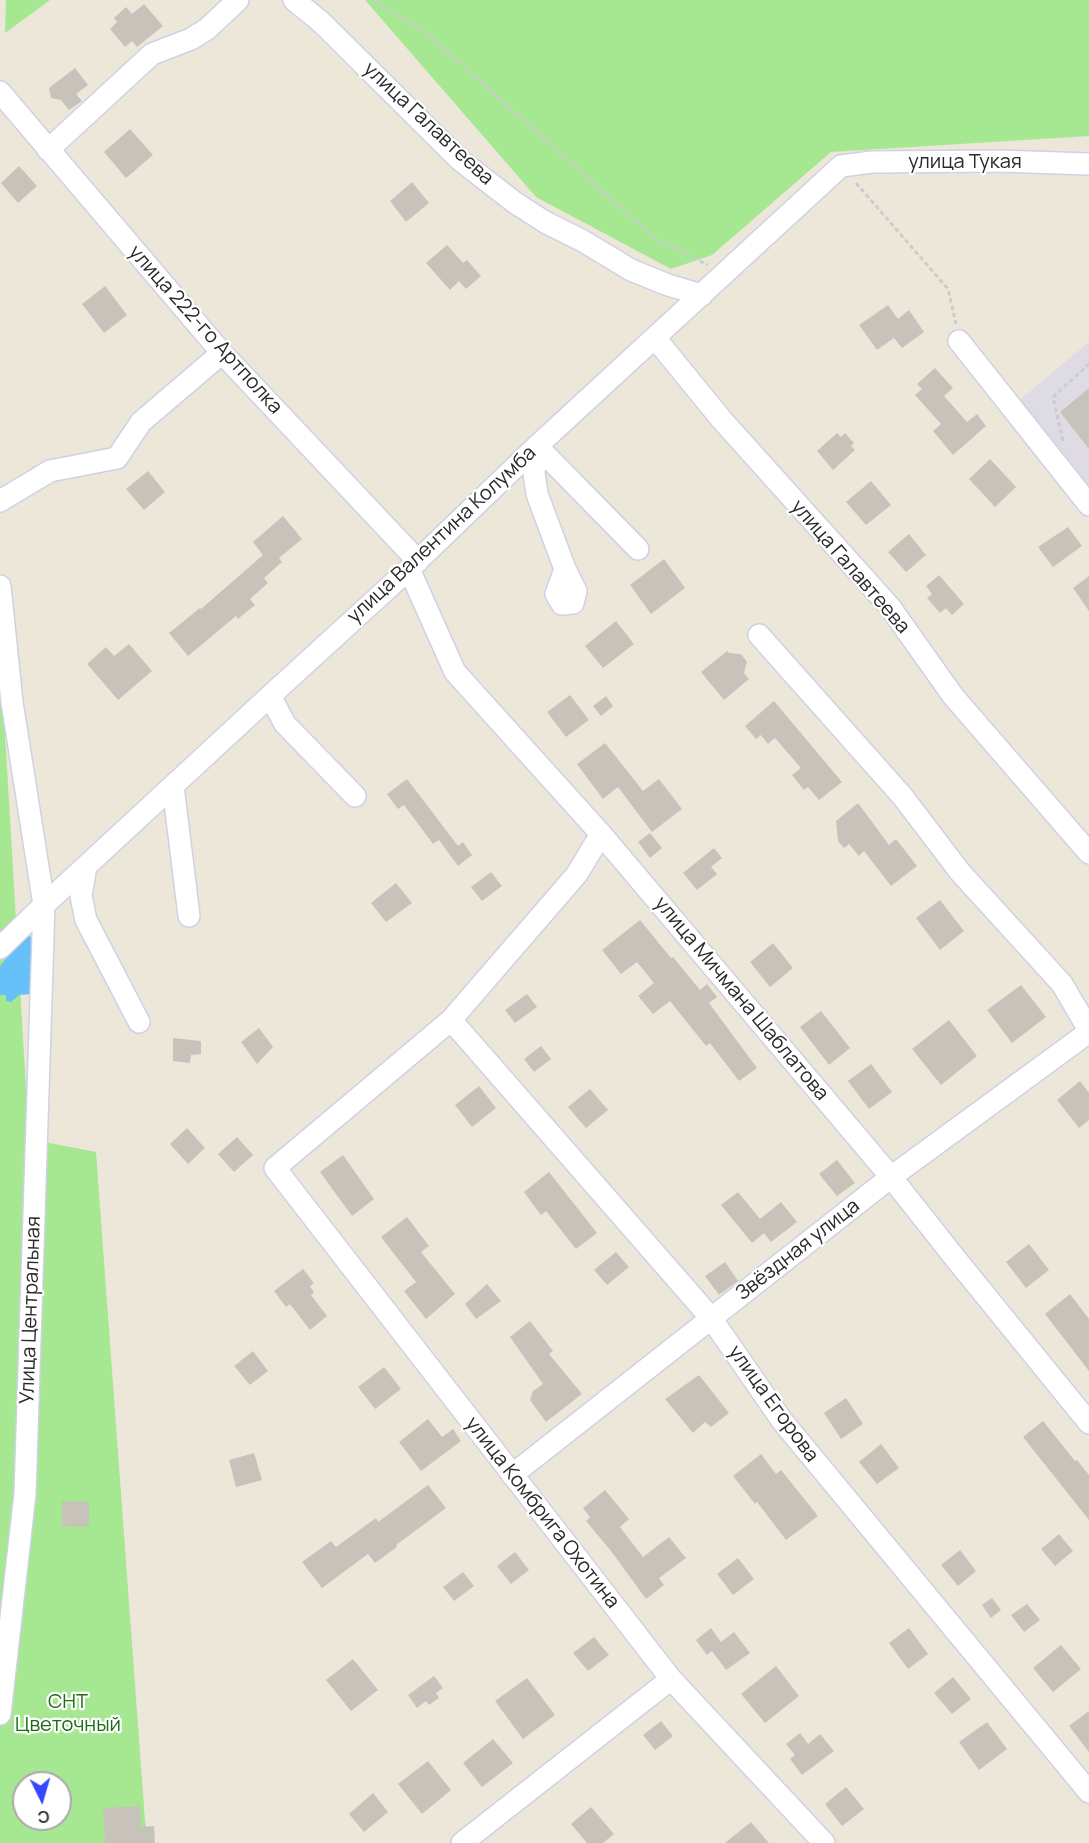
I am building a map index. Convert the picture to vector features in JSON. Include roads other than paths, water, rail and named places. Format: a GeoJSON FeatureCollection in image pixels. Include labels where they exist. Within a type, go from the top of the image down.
{"type":"FeatureCollection","features":[{"type":"Feature","properties":{"kind":"street"},"geometry":{"type":"LineString","coordinates":[[48,150],[152,54],[191,39],[207,29],[238,0]]}},
{"type":"Feature","properties":{"kind":"street","name":"улица Галавтеева"},"geometry":{"type":"LineString","coordinates":[[294,0],[321,22],[460,160],[513,202],[631,270],[668,285],[702,294]]}},
{"type":"Feature","properties":{"kind":"street","name":"улица 222-го Артполка"},"geometry":{"type":"LineString","coordinates":[[0,92],[222,353],[414,565]]}},
{"type":"Feature","properties":{"kind":"street","name":"улица Тукая"},"geometry":{"type":"LineString","coordinates":[[842,166],[872,162],[999,161],[1089,164]]}},
{"type":"Feature","properties":{"kind":"street","name":"улица Валентина Колумба"},"geometry":{"type":"LineString","coordinates":[[0,948],[414,565],[537,446],[842,166]]}},
{"type":"Feature","properties":{"kind":"street","name":"улица Галавтеева"},"geometry":{"type":"LineString","coordinates":[[655,338],[722,420],[890,607],[952,696],[1089,853]]}},
{"type":"Feature","properties":{"kind":"street"},"geometry":{"type":"LineString","coordinates":[[959,341],[1089,505]]}},
{"type":"Feature","properties":{"kind":"street"},"geometry":{"type":"LineString","coordinates":[[0,501],[50,471],[117,458],[141,422],[222,353]]}},
{"type":"Feature","properties":{"kind":"street"},"geometry":{"type":"LineString","coordinates":[[537,446],[638,549]]}},
{"type":"Feature","properties":{"kind":"street"},"geometry":{"type":"LineString","coordinates":[[537,446],[534,472],[537,494],[565,569]]}},
{"type":"Feature","properties":{"kind":"street","name":"улица Мичмана Шаблатова"},"geometry":{"type":"LineString","coordinates":[[414,565],[455,672],[601,834],[891,1177],[1089,1423]]}},
{"type":"Feature","properties":{"kind":"street","name":"Улица Центральная"},"geometry":{"type":"LineString","coordinates":[[0,586],[6,708],[44,905],[25,1494],[0,1714]]}},
{"type":"Feature","properties":{"kind":"street"},"geometry":{"type":"LineString","coordinates":[[759,635],[903,797],[960,872],[1062,984],[1089,1031]]}},
{"type":"Feature","properties":{"kind":"street"},"geometry":{"type":"LineString","coordinates":[[270,696],[285,724],[356,796]]}},
{"type":"Feature","properties":{"kind":"street"},"geometry":{"type":"LineString","coordinates":[[173,786],[189,916]]}},
{"type":"Feature","properties":{"kind":"street"},"geometry":{"type":"LineString","coordinates":[[452,1020],[577,874],[601,834]]}},
{"type":"Feature","properties":{"kind":"street"},"geometry":{"type":"LineString","coordinates":[[86,866],[81,896],[86,920],[139,1022]]}},
{"type":"Feature","properties":{"kind":"street","name":"улица Комбрига Охотина"},"geometry":{"type":"LineString","coordinates":[[452,1020],[275,1168],[671,1679],[824,1843]]}},
{"type":"Feature","properties":{"kind":"street","name":"улица Егорова"},"geometry":{"type":"LineString","coordinates":[[452,1020],[711,1318],[783,1422],[1089,1792]]}},
{"type":"Feature","properties":{"kind":"street","name":"Звёздная улица"},"geometry":{"type":"LineString","coordinates":[[512,1475],[891,1177],[1089,1031]]}},
{"type":"Feature","properties":{"kind":"street"},"geometry":{"type":"LineString","coordinates":[[462,1843],[671,1679]]}},
{"type":"Feature","properties":{"kind":"water"},"geometry":{"type":"Polygon","coordinates":[[[26,934],[36,940],[31,994],[19,995],[11,1002],[6,1001],[6,995],[0,995],[0,966],[26,934]]]}},
{"type":"Feature","properties":{"kind":"park label","name":"СНТ Цветочный"},"geometry":{"type":"Point","coordinates":[68,1714]}}]}
